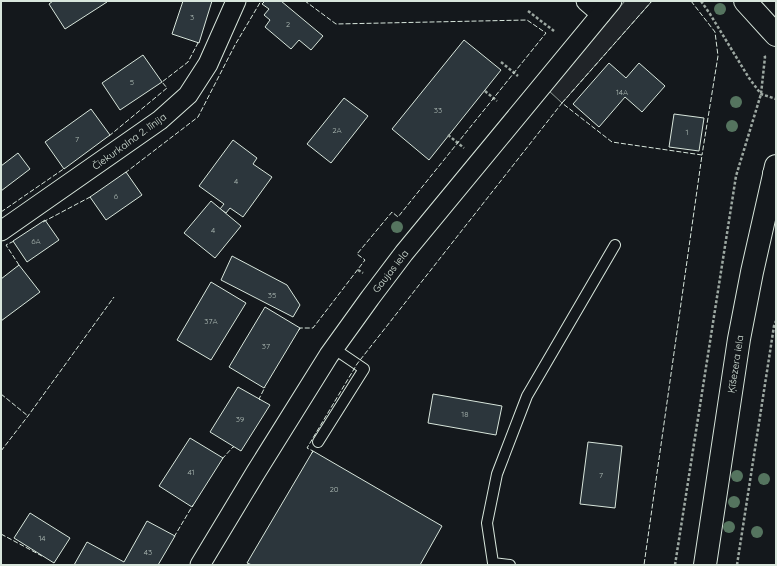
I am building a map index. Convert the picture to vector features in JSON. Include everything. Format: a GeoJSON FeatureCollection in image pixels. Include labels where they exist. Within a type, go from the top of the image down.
{"type":"FeatureCollection","features":[{"type":"Feature","properties":{"kind":"street","name":"Čiekurkalna 2. līnija"},"geometry":{"type":"LineString","coordinates":[[1,231],[160,120],[188,95],[208,64],[236,1]]}},
{"type":"Feature","properties":{"kind":"street"},"geometry":{"type":"LineString","coordinates":[[586,1],[606,7]]}},
{"type":"Feature","properties":{"kind":"street"},"geometry":{"type":"LineString","coordinates":[[745,1],[769,43]]}},
{"type":"Feature","properties":{"kind":"street","name":"Gaujas iela"},"geometry":{"type":"LineString","coordinates":[[200,565],[333,348],[404,253],[606,7]]}},
{"type":"Feature","properties":{"kind":"street","name":"Ķīšezera iela"},"geometry":{"type":"LineString","coordinates":[[705,565],[739,339],[752,272],[775,171]]}},
{"type":"Feature","properties":{"kind":"lane"},"geometry":{"type":"LineString","coordinates":[[510,565],[492,563],[487,523],[497,474],[527,396],[615,245]]}},
{"type":"Feature","properties":{"kind":"lane"},"geometry":{"type":"LineString","coordinates":[[318,442],[364,369],[333,348]]}},
{"type":"Feature","properties":{"kind":"path"},"geometry":{"type":"LineString","coordinates":[[701,1],[760,94],[776,99]]}},
{"type":"Feature","properties":{"kind":"path"},"geometry":{"type":"LineString","coordinates":[[528,11],[554,31]]}},
{"type":"Feature","properties":{"kind":"path"},"geometry":{"type":"LineString","coordinates":[[675,565],[736,176],[760,94],[769,43]]}},
{"type":"Feature","properties":{"kind":"path"},"geometry":{"type":"LineString","coordinates":[[501,62],[518,76]]}},
{"type":"Feature","properties":{"kind":"path"},"geometry":{"type":"LineString","coordinates":[[484,91],[497,101]]}},
{"type":"Feature","properties":{"kind":"path"},"geometry":{"type":"LineString","coordinates":[[737,565],[776,321]]}},
{"type":"Feature","properties":{"kind":"shaded area"},"geometry":{"type":"Polygon","coordinates":[[[625,1],[652,1],[562,103],[548,90],[625,1]]]}},
{"type":"Feature","properties":{"kind":"building"},"geometry":{"type":"Polygon","coordinates":[[[53,1],[107,2],[65,29],[49,4],[53,1]]]}},
{"type":"Feature","properties":{"kind":"building"},"geometry":{"type":"Polygon","coordinates":[[[183,1],[212,1],[199,43],[172,34],[183,1]]]}},
{"type":"Feature","properties":{"kind":"building"},"geometry":{"type":"Polygon","coordinates":[[[265,1],[281,1],[323,36],[311,50],[299,40],[291,49],[265,27],[270,20],[264,15],[269,9],[262,4],[265,1]]]}},
{"type":"Feature","properties":{"kind":"building"},"geometry":{"type":"Polygon","coordinates":[[[464,40],[501,70],[429,160],[392,129],[464,40]]]}},
{"type":"Feature","properties":{"kind":"building"},"geometry":{"type":"Polygon","coordinates":[[[143,55],[162,82],[120,110],[102,83],[143,55]]]}},
{"type":"Feature","properties":{"kind":"building"},"geometry":{"type":"Polygon","coordinates":[[[609,63],[626,78],[639,63],[665,86],[642,112],[625,97],[599,127],[573,104],[609,63]]]}},
{"type":"Feature","properties":{"kind":"building"},"geometry":{"type":"Polygon","coordinates":[[[344,98],[368,116],[331,163],[307,144],[344,98]]]}},
{"type":"Feature","properties":{"kind":"building"},"geometry":{"type":"Polygon","coordinates":[[[91,109],[110,135],[64,169],[45,142],[91,109]]]}},
{"type":"Feature","properties":{"kind":"building"},"geometry":{"type":"Polygon","coordinates":[[[674,114],[704,118],[699,151],[669,147],[674,114]]]}},
{"type":"Feature","properties":{"kind":"building"},"geometry":{"type":"Polygon","coordinates":[[[233,140],[257,158],[253,164],[272,177],[243,217],[230,208],[226,213],[220,209],[224,204],[199,186],[233,140]]]}},
{"type":"Feature","properties":{"kind":"building"},"geometry":{"type":"Polygon","coordinates":[[[18,153],[30,169],[1,191],[1,166],[18,153]]]}},
{"type":"Feature","properties":{"kind":"building"},"geometry":{"type":"Polygon","coordinates":[[[126,172],[142,195],[106,220],[90,197],[126,172]]]}},
{"type":"Feature","properties":{"kind":"building"},"geometry":{"type":"Polygon","coordinates":[[[211,201],[241,226],[215,258],[184,233],[211,201]]]}},
{"type":"Feature","properties":{"kind":"building"},"geometry":{"type":"Polygon","coordinates":[[[45,220],[59,240],[27,262],[13,241],[45,220]]]}},
{"type":"Feature","properties":{"kind":"building"},"geometry":{"type":"Polygon","coordinates":[[[232,256],[287,285],[300,305],[293,317],[221,280],[232,256]]]}},
{"type":"Feature","properties":{"kind":"building"},"geometry":{"type":"Polygon","coordinates":[[[19,265],[40,292],[1,321],[1,279],[19,265]]]}},
{"type":"Feature","properties":{"kind":"building"},"geometry":{"type":"Polygon","coordinates":[[[211,282],[246,303],[211,360],[177,340],[211,282]]]}},
{"type":"Feature","properties":{"kind":"building"},"geometry":{"type":"Polygon","coordinates":[[[265,307],[300,328],[264,388],[229,367],[265,307]]]}},
{"type":"Feature","properties":{"kind":"building"},"geometry":{"type":"Polygon","coordinates":[[[238,387],[270,405],[241,451],[210,432],[238,387]]]}},
{"type":"Feature","properties":{"kind":"building"},"geometry":{"type":"Polygon","coordinates":[[[433,394],[502,406],[496,435],[428,423],[433,394]]]}},
{"type":"Feature","properties":{"kind":"building"},"geometry":{"type":"Polygon","coordinates":[[[190,438],[223,458],[192,507],[159,486],[190,438]]]}},
{"type":"Feature","properties":{"kind":"building"},"geometry":{"type":"Polygon","coordinates":[[[588,442],[622,446],[615,508],[580,504],[588,442]]]}},
{"type":"Feature","properties":{"kind":"building"},"geometry":{"type":"Polygon","coordinates":[[[313,451],[442,526],[420,565],[252,565],[247,563],[313,451]]]}},
{"type":"Feature","properties":{"kind":"building"},"geometry":{"type":"Polygon","coordinates":[[[30,513],[70,538],[54,563],[14,538],[30,513]]]}},
{"type":"Feature","properties":{"kind":"building"},"geometry":{"type":"Polygon","coordinates":[[[147,521],[175,536],[158,565],[74,565],[87,542],[124,562],[147,521]]]}},
{"type":"Feature","properties":{"kind":"fence"},"geometry":{"type":"LineString","coordinates":[[125,173],[198,117],[235,45],[261,1]]}},
{"type":"Feature","properties":{"kind":"fence"},"geometry":{"type":"LineString","coordinates":[[299,330],[300,328],[313,328],[365,260],[357,254],[392,212],[398,217],[546,33],[527,20],[336,24],[305,1]]}},
{"type":"Feature","properties":{"kind":"fence"},"geometry":{"type":"LineString","coordinates":[[562,103],[652,1]]}},
{"type":"Feature","properties":{"kind":"fence"},"geometry":{"type":"LineString","coordinates":[[691,1],[715,32],[718,56],[702,155]]}},
{"type":"Feature","properties":{"kind":"fence"},"geometry":{"type":"LineString","coordinates":[[109,136],[167,88],[162,82],[188,62],[199,41]]}},
{"type":"Feature","properties":{"kind":"fence"},"geometry":{"type":"LineString","coordinates":[[312,453],[313,451],[307,448],[357,364],[562,103],[612,142],[702,155],[644,565]]}},
{"type":"Feature","properties":{"kind":"fence"},"geometry":{"type":"LineString","coordinates":[[1,212],[65,168]]}},
{"type":"Feature","properties":{"kind":"fence"},"geometry":{"type":"LineString","coordinates":[[43,222],[92,196]]}},
{"type":"Feature","properties":{"kind":"fence"},"geometry":{"type":"LineString","coordinates":[[14,241],[6,245],[19,265],[17,267]]}},
{"type":"Feature","properties":{"kind":"fence"},"geometry":{"type":"LineString","coordinates":[[1,451],[114,297]]}},
{"type":"Feature","properties":{"kind":"fence"},"geometry":{"type":"LineString","coordinates":[[260,400],[259,399],[265,387]]}},
{"type":"Feature","properties":{"kind":"fence"},"geometry":{"type":"LineString","coordinates":[[1,394],[28,416]]}},
{"type":"Feature","properties":{"kind":"fence"},"geometry":{"type":"LineString","coordinates":[[222,459],[234,447]]}},
{"type":"Feature","properties":{"kind":"fence"},"geometry":{"type":"LineString","coordinates":[[174,537],[193,505]]}},
{"type":"Feature","properties":{"kind":"fence"},"geometry":{"type":"LineString","coordinates":[[1,534],[42,556]]}}]}
